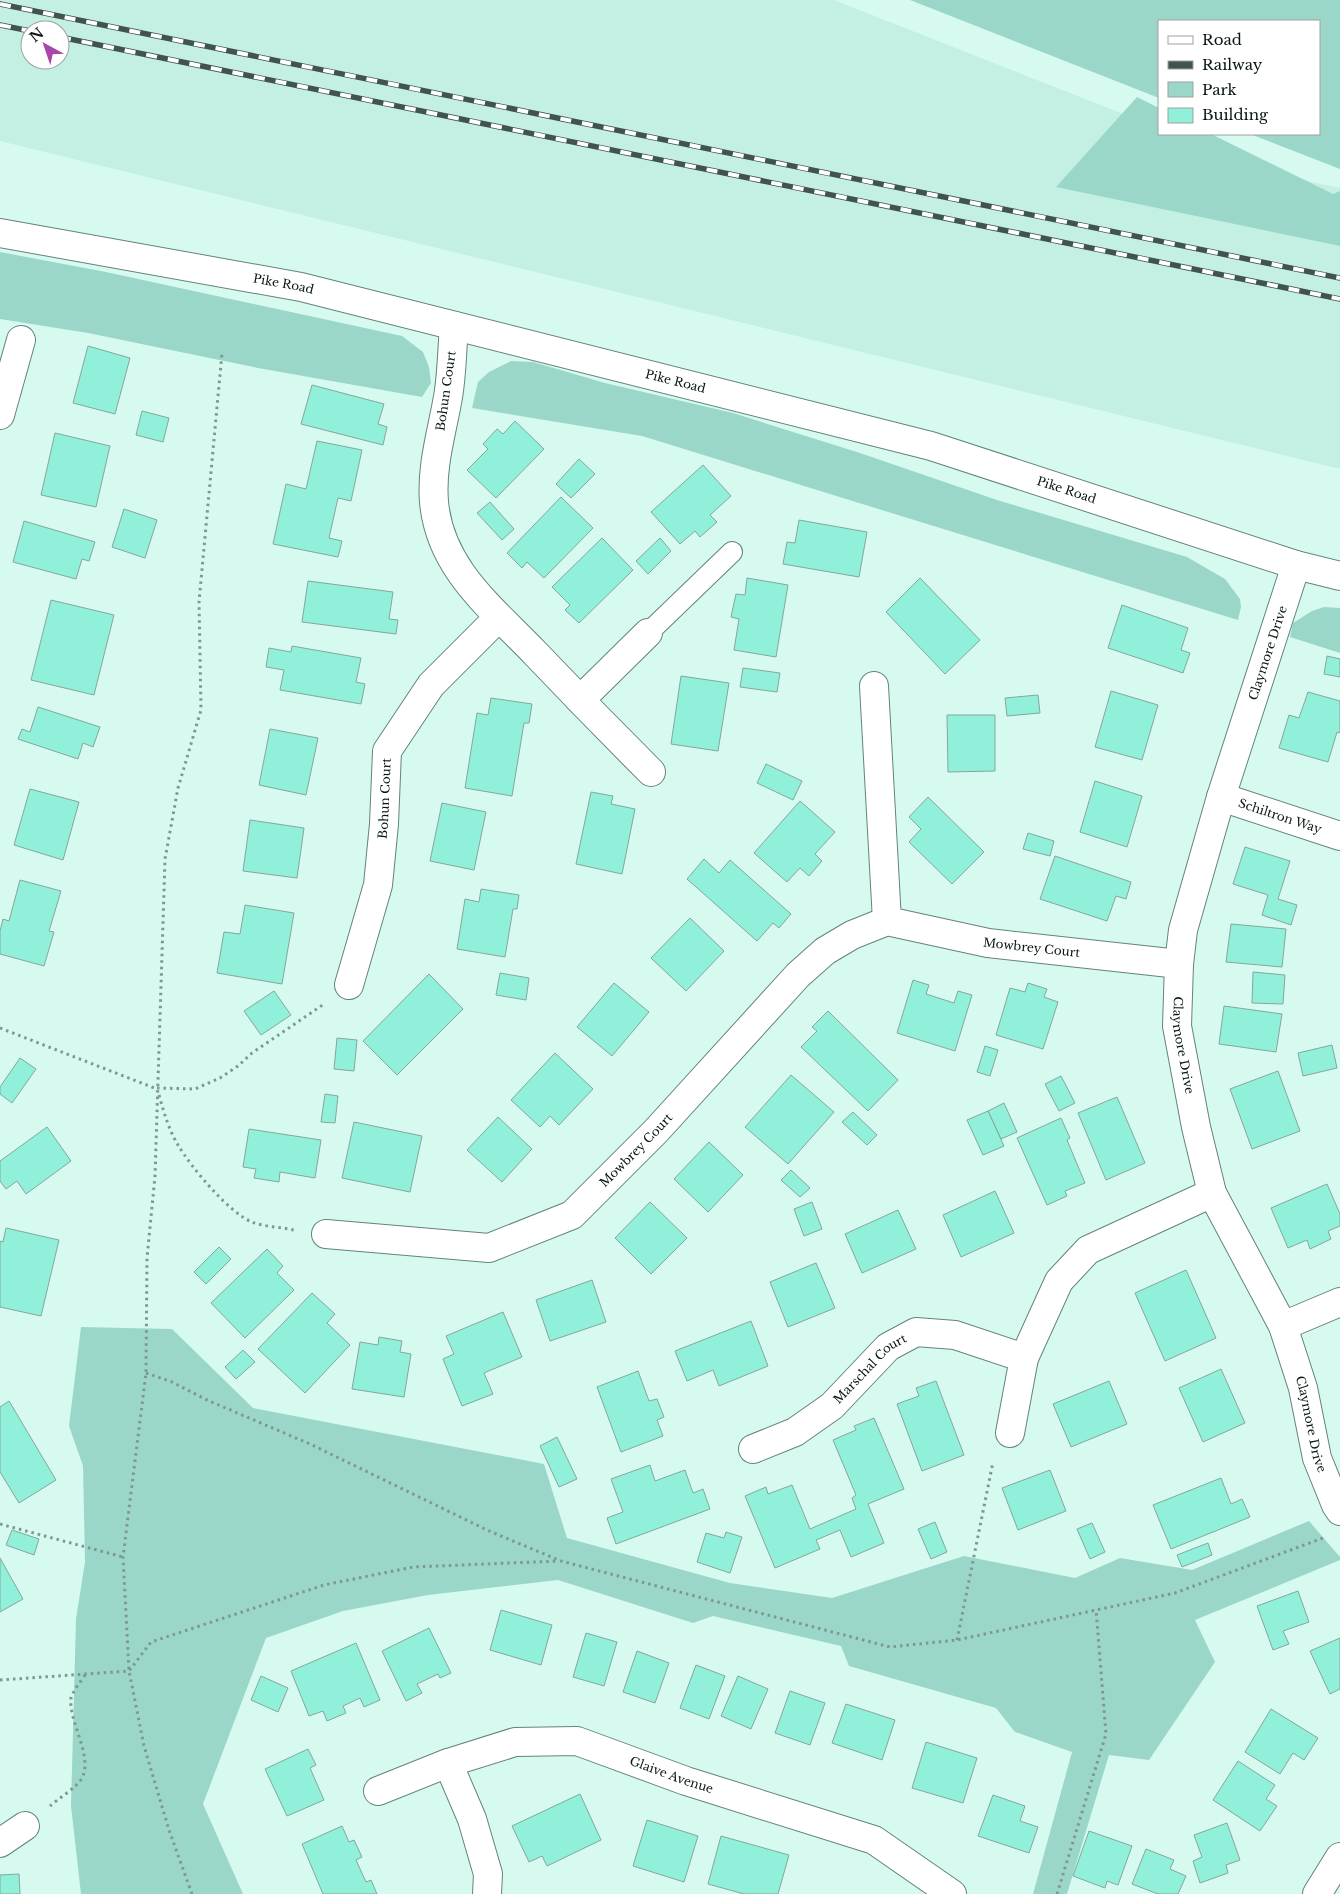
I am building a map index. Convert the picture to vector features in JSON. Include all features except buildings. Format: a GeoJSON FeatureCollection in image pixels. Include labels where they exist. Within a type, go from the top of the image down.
{"type":"FeatureCollection","features":[{"type":"Feature","properties":{"kind":"street","name":"Pike Road"},"geometry":{"type":"LineString","coordinates":[[0,233],[301,287],[931,446],[1296,565],[1340,576]]}},
{"type":"Feature","properties":{"kind":"street","name":"Bohun Court"},"geometry":{"type":"LineString","coordinates":[[454,326],[448,395],[435,464],[434,502],[446,548],[461,574],[498,618],[525,642],[651,772]]}},
{"type":"Feature","properties":{"kind":"street"},"geometry":{"type":"LineString","coordinates":[[0,415],[21,340]]}},
{"type":"Feature","properties":{"kind":"street","name":"Claymore Drive"},"geometry":{"type":"LineString","coordinates":[[1296,565],[1221,796],[1183,930],[1179,964],[1177,1026],[1196,1127],[1212,1193],[1282,1326],[1302,1388],[1317,1458],[1336,1505],[1336,1523]]}},
{"type":"Feature","properties":{"kind":"street","name":"Bohun Court"},"geometry":{"type":"LineString","coordinates":[[349,985],[378,885],[384,824],[387,751],[431,685],[498,618]]}},
{"type":"Feature","properties":{"kind":"street"},"geometry":{"type":"LineString","coordinates":[[580,700],[648,633]]}},
{"type":"Feature","properties":{"kind":"street"},"geometry":{"type":"LineString","coordinates":[[874,686],[887,921]]}},
{"type":"Feature","properties":{"kind":"street","name":"Schiltron Way"},"geometry":{"type":"LineString","coordinates":[[1221,796],[1340,836]]}},
{"type":"Feature","properties":{"kind":"street","name":"Mowbrey Court"},"geometry":{"type":"LineString","coordinates":[[326,1234],[489,1248],[572,1215],[656,1131],[798,976],[825,951],[852,935],[887,921],[988,943],[1179,964]]}},
{"type":"Feature","properties":{"kind":"street"},"geometry":{"type":"LineString","coordinates":[[1010,1433],[1024,1358],[1059,1281],[1088,1250],[1212,1193]]}},
{"type":"Feature","properties":{"kind":"street"},"geometry":{"type":"LineString","coordinates":[[1282,1326],[1340,1302]]}},
{"type":"Feature","properties":{"kind":"street","name":"Marschal Court"},"geometry":{"type":"LineString","coordinates":[[753,1449],[795,1432],[832,1406],[888,1347],[916,1332],[955,1335],[1024,1358]]}},
{"type":"Feature","properties":{"kind":"street","name":"Glaive Avenue"},"geometry":{"type":"LineString","coordinates":[[378,1791],[448,1763],[515,1742],[576,1741],[686,1781],[874,1840],[952,1894]]}},
{"type":"Feature","properties":{"kind":"street"},"geometry":{"type":"LineString","coordinates":[[448,1763],[472,1819],[488,1874],[487,1894]]}},
{"type":"Feature","properties":{"kind":"street"},"geometry":{"type":"LineString","coordinates":[[0,1843],[25,1826]]}},
{"type":"Feature","properties":{"kind":"street"},"geometry":{"type":"LineString","coordinates":[[1317,1894],[1340,1857]]}},
{"type":"Feature","properties":{"kind":"lane"},"geometry":{"type":"LineString","coordinates":[[648,633],[732,552]]}},
{"type":"Feature","properties":{"kind":"path"},"geometry":{"type":"LineString","coordinates":[[192,1894],[169,1830],[144,1746],[129,1671],[124,1557],[146,1374],[147,1258],[155,1176],[165,858],[178,788],[201,710],[199,602],[222,354]]}},
{"type":"Feature","properties":{"kind":"path"},"geometry":{"type":"LineString","coordinates":[[0,1028],[157,1088],[195,1089],[220,1078],[238,1066],[252,1053],[310,1015],[349,985]]}},
{"type":"Feature","properties":{"kind":"path"},"geometry":{"type":"LineString","coordinates":[[157,1088],[166,1122],[178,1146],[225,1203],[252,1222],[326,1234]]}},
{"type":"Feature","properties":{"kind":"path"},"geometry":{"type":"LineString","coordinates":[[146,1374],[172,1382],[207,1400],[310,1444],[487,1530],[561,1561],[890,1647],[957,1640],[1175,1593],[1336,1523]]}},
{"type":"Feature","properties":{"kind":"path"},"geometry":{"type":"LineString","coordinates":[[957,1640],[998,1436],[1010,1433]]}},
{"type":"Feature","properties":{"kind":"path"},"geometry":{"type":"LineString","coordinates":[[0,1524],[124,1557]]}},
{"type":"Feature","properties":{"kind":"path"},"geometry":{"type":"LineString","coordinates":[[0,1680],[129,1671],[151,1642],[324,1585],[413,1567],[561,1561]]}},
{"type":"Feature","properties":{"kind":"path"},"geometry":{"type":"LineString","coordinates":[[1057,1894],[1106,1734],[1096,1609]]}},
{"type":"Feature","properties":{"kind":"path"},"geometry":{"type":"LineString","coordinates":[[25,1826],[80,1780],[85,1765],[81,1742],[74,1722],[71,1698],[85,1674]]}},
{"type":"Feature","properties":{"kind":"shaded area"},"geometry":{"type":"Polygon","coordinates":[[[0,0],[834,0],[1158,128],[1158,135],[1178,135],[1312,182],[1340,188],[1340,469],[0,141],[0,0]]]}},
{"type":"Feature","properties":{"kind":"green space"},"geometry":{"type":"Polygon","coordinates":[[[910,0],[1340,0],[1340,169],[1253,135],[1320,135],[1320,20],[1158,20],[1158,98],[910,0]]]}},
{"type":"Feature","properties":{"kind":"green space"},"geometry":{"type":"Polygon","coordinates":[[[1137,97],[1158,108],[1158,135],[1213,135],[1333,194],[1340,191],[1340,246],[1056,187],[1137,97]]]}},
{"type":"Feature","properties":{"kind":"green space"},"geometry":{"type":"Polygon","coordinates":[[[0,252],[106,272],[402,336],[423,352],[429,367],[431,383],[422,397],[258,368],[88,333],[0,319],[0,252]]]}},
{"type":"Feature","properties":{"kind":"green space"},"geometry":{"type":"Polygon","coordinates":[[[511,361],[533,362],[605,383],[733,413],[860,453],[997,500],[1187,557],[1225,579],[1240,599],[1241,607],[1238,620],[642,436],[472,408],[478,382],[489,372],[511,361]]]}},
{"type":"Feature","properties":{"kind":"green space"},"geometry":{"type":"Polygon","coordinates":[[[1324,607],[1340,608],[1340,653],[1290,637],[1293,623],[1312,611],[1324,607]]]}},
{"type":"Feature","properties":{"kind":"green space"},"geometry":{"type":"Polygon","coordinates":[[[81,1327],[172,1329],[253,1408],[544,1464],[567,1538],[730,1583],[832,1598],[964,1556],[1075,1578],[1120,1558],[1192,1570],[1309,1521],[1340,1557],[1340,1560],[1195,1620],[1215,1662],[1149,1760],[1109,1755],[1067,1894],[1033,1894],[1072,1752],[1015,1732],[996,1708],[849,1666],[841,1646],[713,1616],[693,1623],[558,1580],[428,1595],[343,1611],[266,1638],[203,1804],[243,1894],[81,1894],[71,1806],[76,1619],[85,1562],[83,1466],[69,1426],[81,1327]]]}},
{"type":"Feature","properties":{"kind":"railway"},"geometry":{"type":"LineString","coordinates":[[0,4],[1340,278]]}},
{"type":"Feature","properties":{"kind":"railway"},"geometry":{"type":"LineString","coordinates":[[0,25],[20,29]]}},
{"type":"Feature","properties":{"kind":"railway"},"geometry":{"type":"LineString","coordinates":[[70,39],[1340,299]]}}]}
